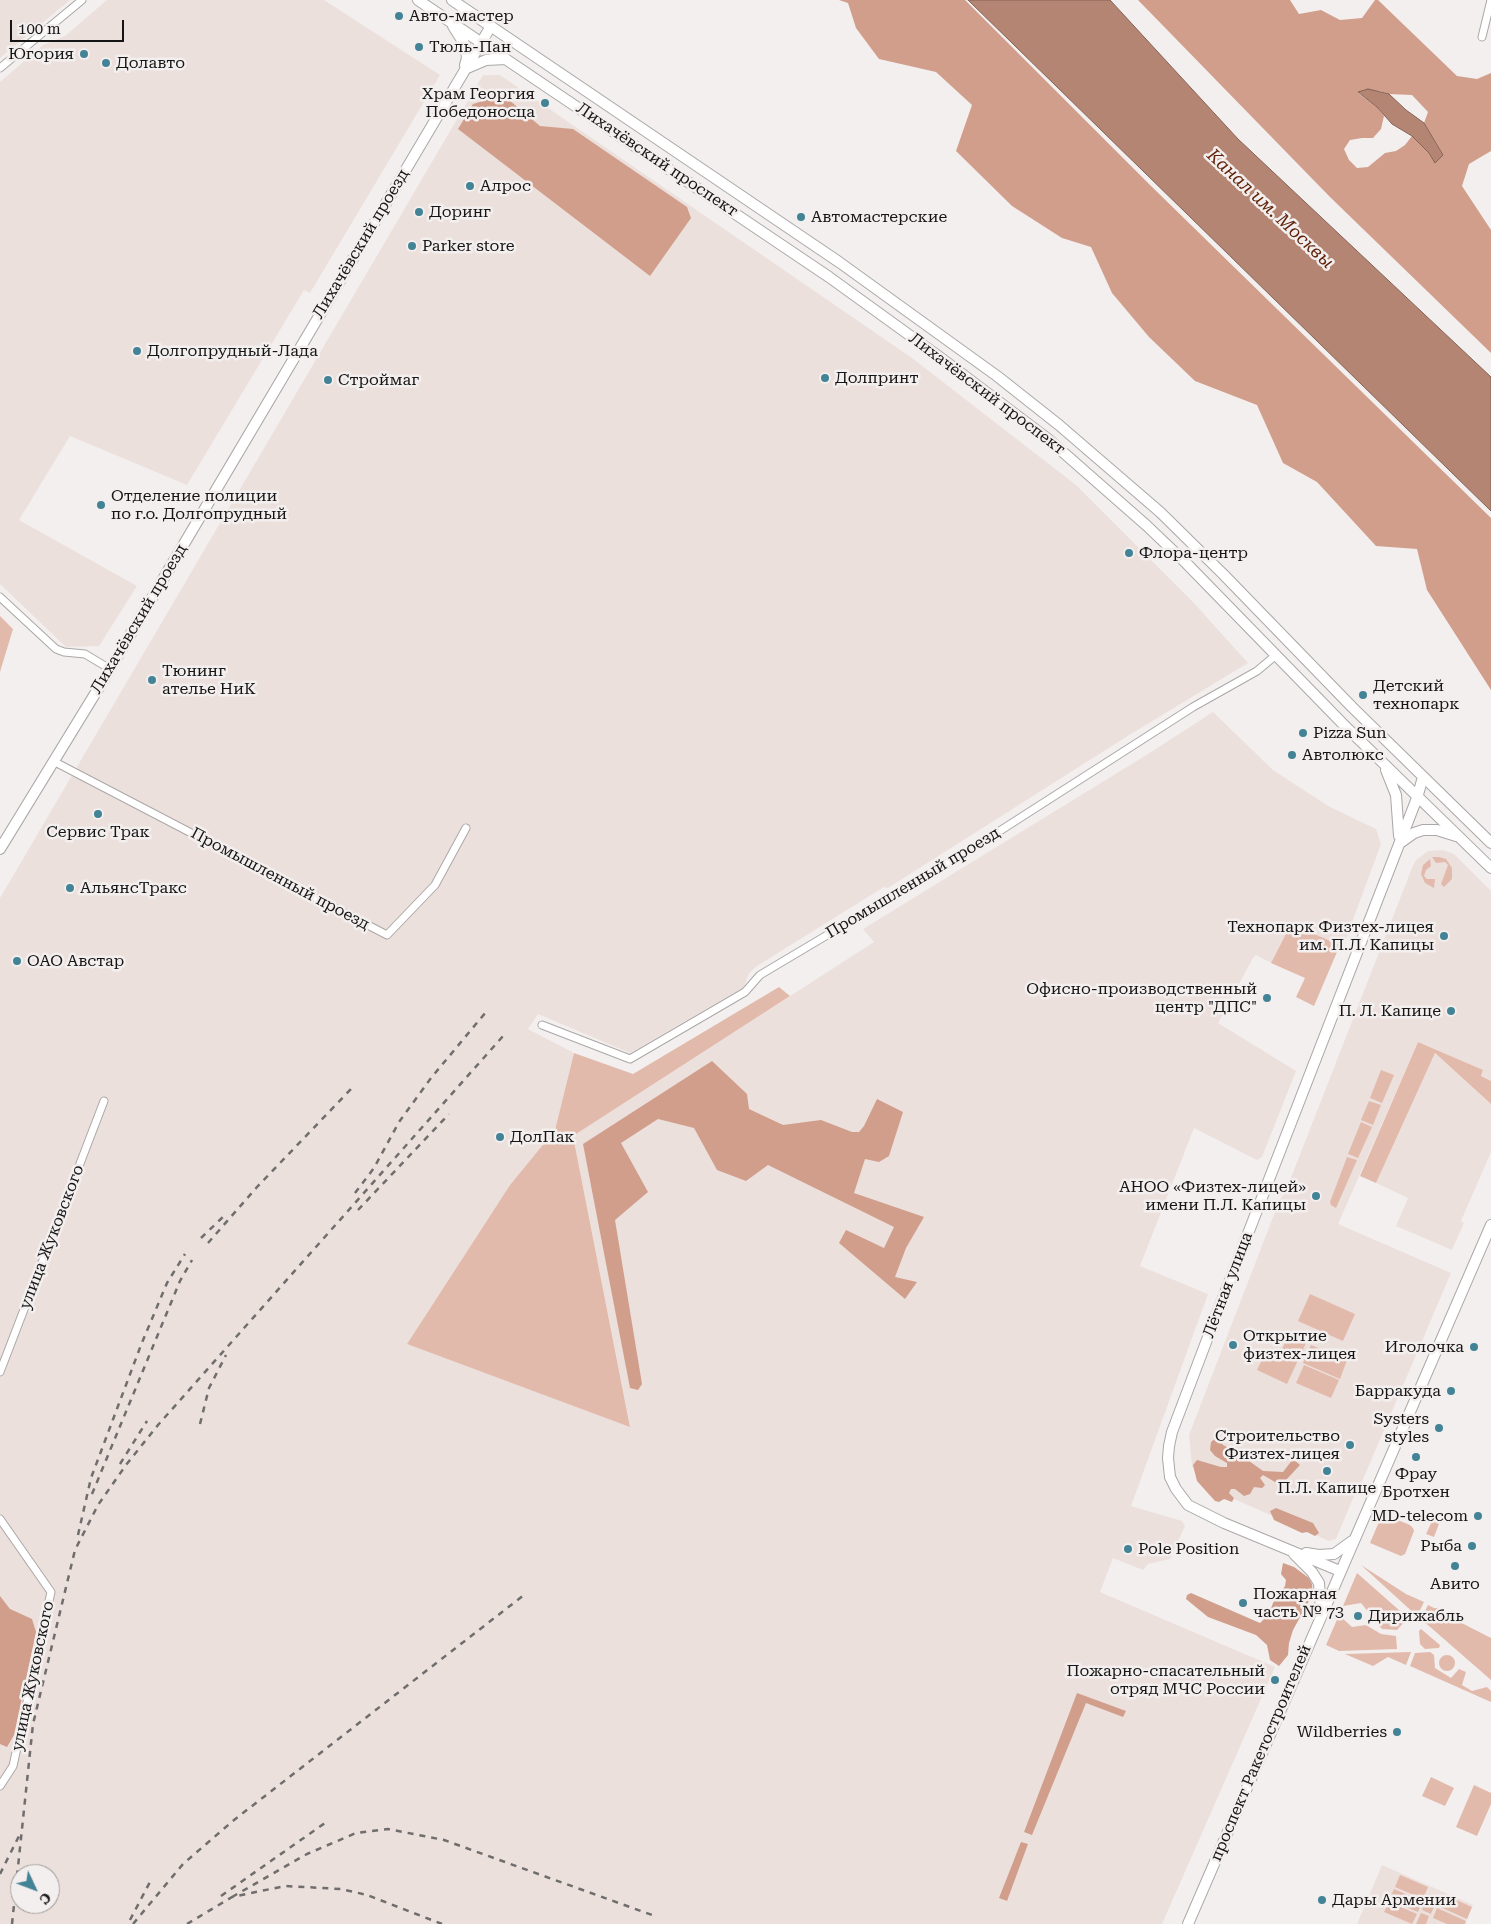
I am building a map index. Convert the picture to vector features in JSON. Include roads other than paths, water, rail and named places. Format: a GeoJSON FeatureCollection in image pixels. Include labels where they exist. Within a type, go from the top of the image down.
{"type":"FeatureCollection","features":[{"type":"Feature","properties":{"kind":"main road","name":"Лихачёвский проспект"},"geometry":{"type":"LineString","coordinates":[[418,0],[829,277],[1018,415],[1079,465],[1187,564],[1383,764],[1491,868]]}},
{"type":"Feature","properties":{"kind":"main road","name":"Лихачёвский проспект"},"geometry":{"type":"LineString","coordinates":[[452,0],[840,262],[997,376],[1066,430],[1166,519],[1491,843]]}},
{"type":"Feature","properties":{"kind":"main road"},"geometry":{"type":"LineString","coordinates":[[450,21],[465,45],[467,58],[465,69]]}},
{"type":"Feature","properties":{"kind":"main road","name":"Лихачёвский проезд"},"geometry":{"type":"LineString","coordinates":[[0,849],[110,669],[491,26]]}},
{"type":"Feature","properties":{"kind":"main road"},"geometry":{"type":"LineString","coordinates":[[465,69],[486,60],[506,59]]}},
{"type":"Feature","properties":{"kind":"main road"},"geometry":{"type":"LineString","coordinates":[[1383,764],[1396,795],[1400,825],[1399,844]]}},
{"type":"Feature","properties":{"kind":"main road","name":"Лётная улица"},"geometry":{"type":"LineString","coordinates":[[1340,1571],[1217,1520],[1188,1505],[1176,1490],[1170,1478],[1168,1463],[1169,1446],[1172,1432],[1211,1329],[1417,798],[1423,777]]}},
{"type":"Feature","properties":{"kind":"main road"},"geometry":{"type":"LineString","coordinates":[[1399,844],[1406,838],[1423,830],[1437,830],[1460,838]]}},
{"type":"Feature","properties":{"kind":"main road","name":"проспект Ракетостроителей"},"geometry":{"type":"LineString","coordinates":[[1188,1924],[1491,1225]]}},
{"type":"Feature","properties":{"kind":"main road"},"geometry":{"type":"LineString","coordinates":[[1292,1551],[1328,1555],[1334,1554],[1353,1541]]}},
{"type":"Feature","properties":{"kind":"main road"},"geometry":{"type":"LineString","coordinates":[[1292,1551],[1312,1572],[1319,1583],[1320,1616]]}},
{"type":"Feature","properties":{"kind":"street"},"geometry":{"type":"LineString","coordinates":[[0,68],[82,0]]}},
{"type":"Feature","properties":{"kind":"street"},"geometry":{"type":"LineString","coordinates":[[1482,37],[1490,0]]}},
{"type":"Feature","properties":{"kind":"street"},"geometry":{"type":"LineString","coordinates":[[0,597],[56,648],[64,652],[86,654],[110,669]]}},
{"type":"Feature","properties":{"kind":"street","name":"Промышленный проезд"},"geometry":{"type":"LineString","coordinates":[[542,1025],[630,1059],[745,992],[760,975],[970,850],[1193,707],[1257,671],[1276,655]]}},
{"type":"Feature","properties":{"kind":"street","name":"Промышленный проезд"},"geometry":{"type":"LineString","coordinates":[[54,760],[387,935],[435,885],[466,828]]}},
{"type":"Feature","properties":{"kind":"street","name":"улица Жуковского"},"geometry":{"type":"LineString","coordinates":[[0,1372],[104,1101]]}},
{"type":"Feature","properties":{"kind":"street","name":"улица Жуковского"},"geometry":{"type":"LineString","coordinates":[[0,1519],[51,1592],[13,1766],[0,1786]]}},
{"type":"Feature","properties":{"kind":"water","name":"Канал им. Москвы"},"geometry":{"type":"Polygon","coordinates":[[[968,0],[1110,0],[1238,139],[1491,377],[1491,511],[968,0]]]}},
{"type":"Feature","properties":{"kind":"water"},"geometry":{"type":"Polygon","coordinates":[[[1368,89],[1389,94],[1424,123],[1443,155],[1435,163],[1429,153],[1412,136],[1392,124],[1377,107],[1358,92],[1368,89]]]}},
{"type":"Feature","properties":{"kind":"railway"},"geometry":{"type":"LineString","coordinates":[[355,1193],[374,1168],[399,1122],[431,1078],[486,1012]]}},
{"type":"Feature","properties":{"kind":"railway"},"geometry":{"type":"LineString","coordinates":[[12,1924],[33,1724],[75,1550],[98,1505],[126,1465],[158,1425],[504,1035]]}},
{"type":"Feature","properties":{"kind":"railway"},"geometry":{"type":"LineString","coordinates":[[208,1243],[257,1187],[351,1089]]}},
{"type":"Feature","properties":{"kind":"railway"},"geometry":{"type":"LineString","coordinates":[[358,1210],[449,1114]]}},
{"type":"Feature","properties":{"kind":"railway"},"geometry":{"type":"LineString","coordinates":[[201,1238],[225,1215]]}},
{"type":"Feature","properties":{"kind":"railway"},"geometry":{"type":"LineString","coordinates":[[78,1535],[91,1478],[141,1345],[167,1283],[185,1254]]}},
{"type":"Feature","properties":{"kind":"railway"},"geometry":{"type":"LineString","coordinates":[[92,1494],[180,1281],[192,1260]]}},
{"type":"Feature","properties":{"kind":"railway"},"geometry":{"type":"LineString","coordinates":[[200,1424],[209,1388],[226,1355]]}},
{"type":"Feature","properties":{"kind":"railway"},"geometry":{"type":"LineString","coordinates":[[120,1464],[147,1421]]}},
{"type":"Feature","properties":{"kind":"railway"},"geometry":{"type":"LineString","coordinates":[[133,1924],[183,1864],[234,1820],[524,1595]]}},
{"type":"Feature","properties":{"kind":"railway"},"geometry":{"type":"LineString","coordinates":[[221,1896],[325,1823]]}},
{"type":"Feature","properties":{"kind":"railway"},"geometry":{"type":"LineString","coordinates":[[232,1897],[307,1854],[356,1833],[388,1829],[444,1840],[652,1915]]}},
{"type":"Feature","properties":{"kind":"railway"},"geometry":{"type":"LineString","coordinates":[[0,1874],[19,1836]]}},
{"type":"Feature","properties":{"kind":"railway"},"geometry":{"type":"LineString","coordinates":[[130,1920],[151,1880]]}},
{"type":"Feature","properties":{"kind":"railway"},"geometry":{"type":"LineString","coordinates":[[187,1924],[232,1897],[285,1886],[341,1889],[367,1895],[442,1924]]}},
{"type":"Feature","properties":{"kind":"place","name":"Авто-мастер"},"geometry":{"type":"Point","coordinates":[399,16]}},
{"type":"Feature","properties":{"kind":"place","name":"Тюль-Пан"},"geometry":{"type":"Point","coordinates":[419,47]}},
{"type":"Feature","properties":{"kind":"place","name":"Югория"},"geometry":{"type":"Point","coordinates":[84,54]}},
{"type":"Feature","properties":{"kind":"place","name":"Долавто"},"geometry":{"type":"Point","coordinates":[106,63]}},
{"type":"Feature","properties":{"kind":"place","name":"Храм Георгия Победоносца"},"geometry":{"type":"Point","coordinates":[545,103]}},
{"type":"Feature","properties":{"kind":"place","name":"Алрос"},"geometry":{"type":"Point","coordinates":[470,186]}},
{"type":"Feature","properties":{"kind":"place","name":"Доринг"},"geometry":{"type":"Point","coordinates":[419,212]}},
{"type":"Feature","properties":{"kind":"place","name":"Автомастерские"},"geometry":{"type":"Point","coordinates":[801,217]}},
{"type":"Feature","properties":{"kind":"place","name":"Parker store"},"geometry":{"type":"Point","coordinates":[412,246]}},
{"type":"Feature","properties":{"kind":"place","name":"Долгопрудный-Лада"},"geometry":{"type":"Point","coordinates":[137,351]}},
{"type":"Feature","properties":{"kind":"place","name":"Долпринт"},"geometry":{"type":"Point","coordinates":[825,378]}},
{"type":"Feature","properties":{"kind":"place","name":"Строймаг"},"geometry":{"type":"Point","coordinates":[328,380]}},
{"type":"Feature","properties":{"kind":"place","name":"Отделение полиции по г.о. Долгопрудный"},"geometry":{"type":"Point","coordinates":[101,505]}},
{"type":"Feature","properties":{"kind":"place","name":"Флора-центр"},"geometry":{"type":"Point","coordinates":[1129,553]}},
{"type":"Feature","properties":{"kind":"place","name":"Тюнинг ателье НиК"},"geometry":{"type":"Point","coordinates":[152,680]}},
{"type":"Feature","properties":{"kind":"place","name":"Детский технопарк"},"geometry":{"type":"Point","coordinates":[1363,695]}},
{"type":"Feature","properties":{"kind":"place","name":"Pizza Sun"},"geometry":{"type":"Point","coordinates":[1303,733]}},
{"type":"Feature","properties":{"kind":"place","name":"Автолюкс"},"geometry":{"type":"Point","coordinates":[1292,755]}},
{"type":"Feature","properties":{"kind":"place","name":"Сервис Трак"},"geometry":{"type":"Point","coordinates":[98,814]}},
{"type":"Feature","properties":{"kind":"place","name":"АльянсТракс"},"geometry":{"type":"Point","coordinates":[70,888]}},
{"type":"Feature","properties":{"kind":"place","name":"Технопарк Физтех-лицея им. П.Л. Капицы"},"geometry":{"type":"Point","coordinates":[1444,936]}},
{"type":"Feature","properties":{"kind":"place","name":"ОАО Австар"},"geometry":{"type":"Point","coordinates":[17,961]}},
{"type":"Feature","properties":{"kind":"place","name":"Офисно-производственный центр \"ДПС\""},"geometry":{"type":"Point","coordinates":[1267,998]}},
{"type":"Feature","properties":{"kind":"place","name":"П. Л. Капице"},"geometry":{"type":"Point","coordinates":[1451,1011]}},
{"type":"Feature","properties":{"kind":"place","name":"ДолПак"},"geometry":{"type":"Point","coordinates":[500,1137]}},
{"type":"Feature","properties":{"kind":"place","name":"АНОО «Физтех-лицей» имени П.Л. Капицы"},"geometry":{"type":"Point","coordinates":[1316,1196]}},
{"type":"Feature","properties":{"kind":"place","name":"Открытие физтех-лицея"},"geometry":{"type":"Point","coordinates":[1233,1345]}},
{"type":"Feature","properties":{"kind":"place","name":"Иголочка"},"geometry":{"type":"Point","coordinates":[1474,1347]}},
{"type":"Feature","properties":{"kind":"place","name":"Барракуда"},"geometry":{"type":"Point","coordinates":[1451,1391]}},
{"type":"Feature","properties":{"kind":"place","name":"Systers styles"},"geometry":{"type":"Point","coordinates":[1439,1428]}},
{"type":"Feature","properties":{"kind":"place","name":"Строительство Физтех-лицея"},"geometry":{"type":"Point","coordinates":[1350,1445]}},
{"type":"Feature","properties":{"kind":"place","name":"Фрау Бротхен"},"geometry":{"type":"Point","coordinates":[1416,1457]}},
{"type":"Feature","properties":{"kind":"place","name":"П.Л. Капице"},"geometry":{"type":"Point","coordinates":[1327,1471]}},
{"type":"Feature","properties":{"kind":"place","name":"MD-telecom"},"geometry":{"type":"Point","coordinates":[1478,1516]}},
{"type":"Feature","properties":{"kind":"place","name":"Рыба"},"geometry":{"type":"Point","coordinates":[1472,1546]}},
{"type":"Feature","properties":{"kind":"place","name":"Pole Position"},"geometry":{"type":"Point","coordinates":[1128,1549]}},
{"type":"Feature","properties":{"kind":"place","name":"Авито"},"geometry":{"type":"Point","coordinates":[1455,1566]}},
{"type":"Feature","properties":{"kind":"place","name":"Пожарная часть № 73"},"geometry":{"type":"Point","coordinates":[1243,1603]}},
{"type":"Feature","properties":{"kind":"place","name":"Дирижабль"},"geometry":{"type":"Point","coordinates":[1358,1616]}},
{"type":"Feature","properties":{"kind":"place","name":"Пожарно-спасательный отряд МЧС России"},"geometry":{"type":"Point","coordinates":[1275,1680]}},
{"type":"Feature","properties":{"kind":"place","name":"Wildberries"},"geometry":{"type":"Point","coordinates":[1397,1732]}},
{"type":"Feature","properties":{"kind":"place","name":"Дары Армении"},"geometry":{"type":"Point","coordinates":[1322,1900]}}]}
